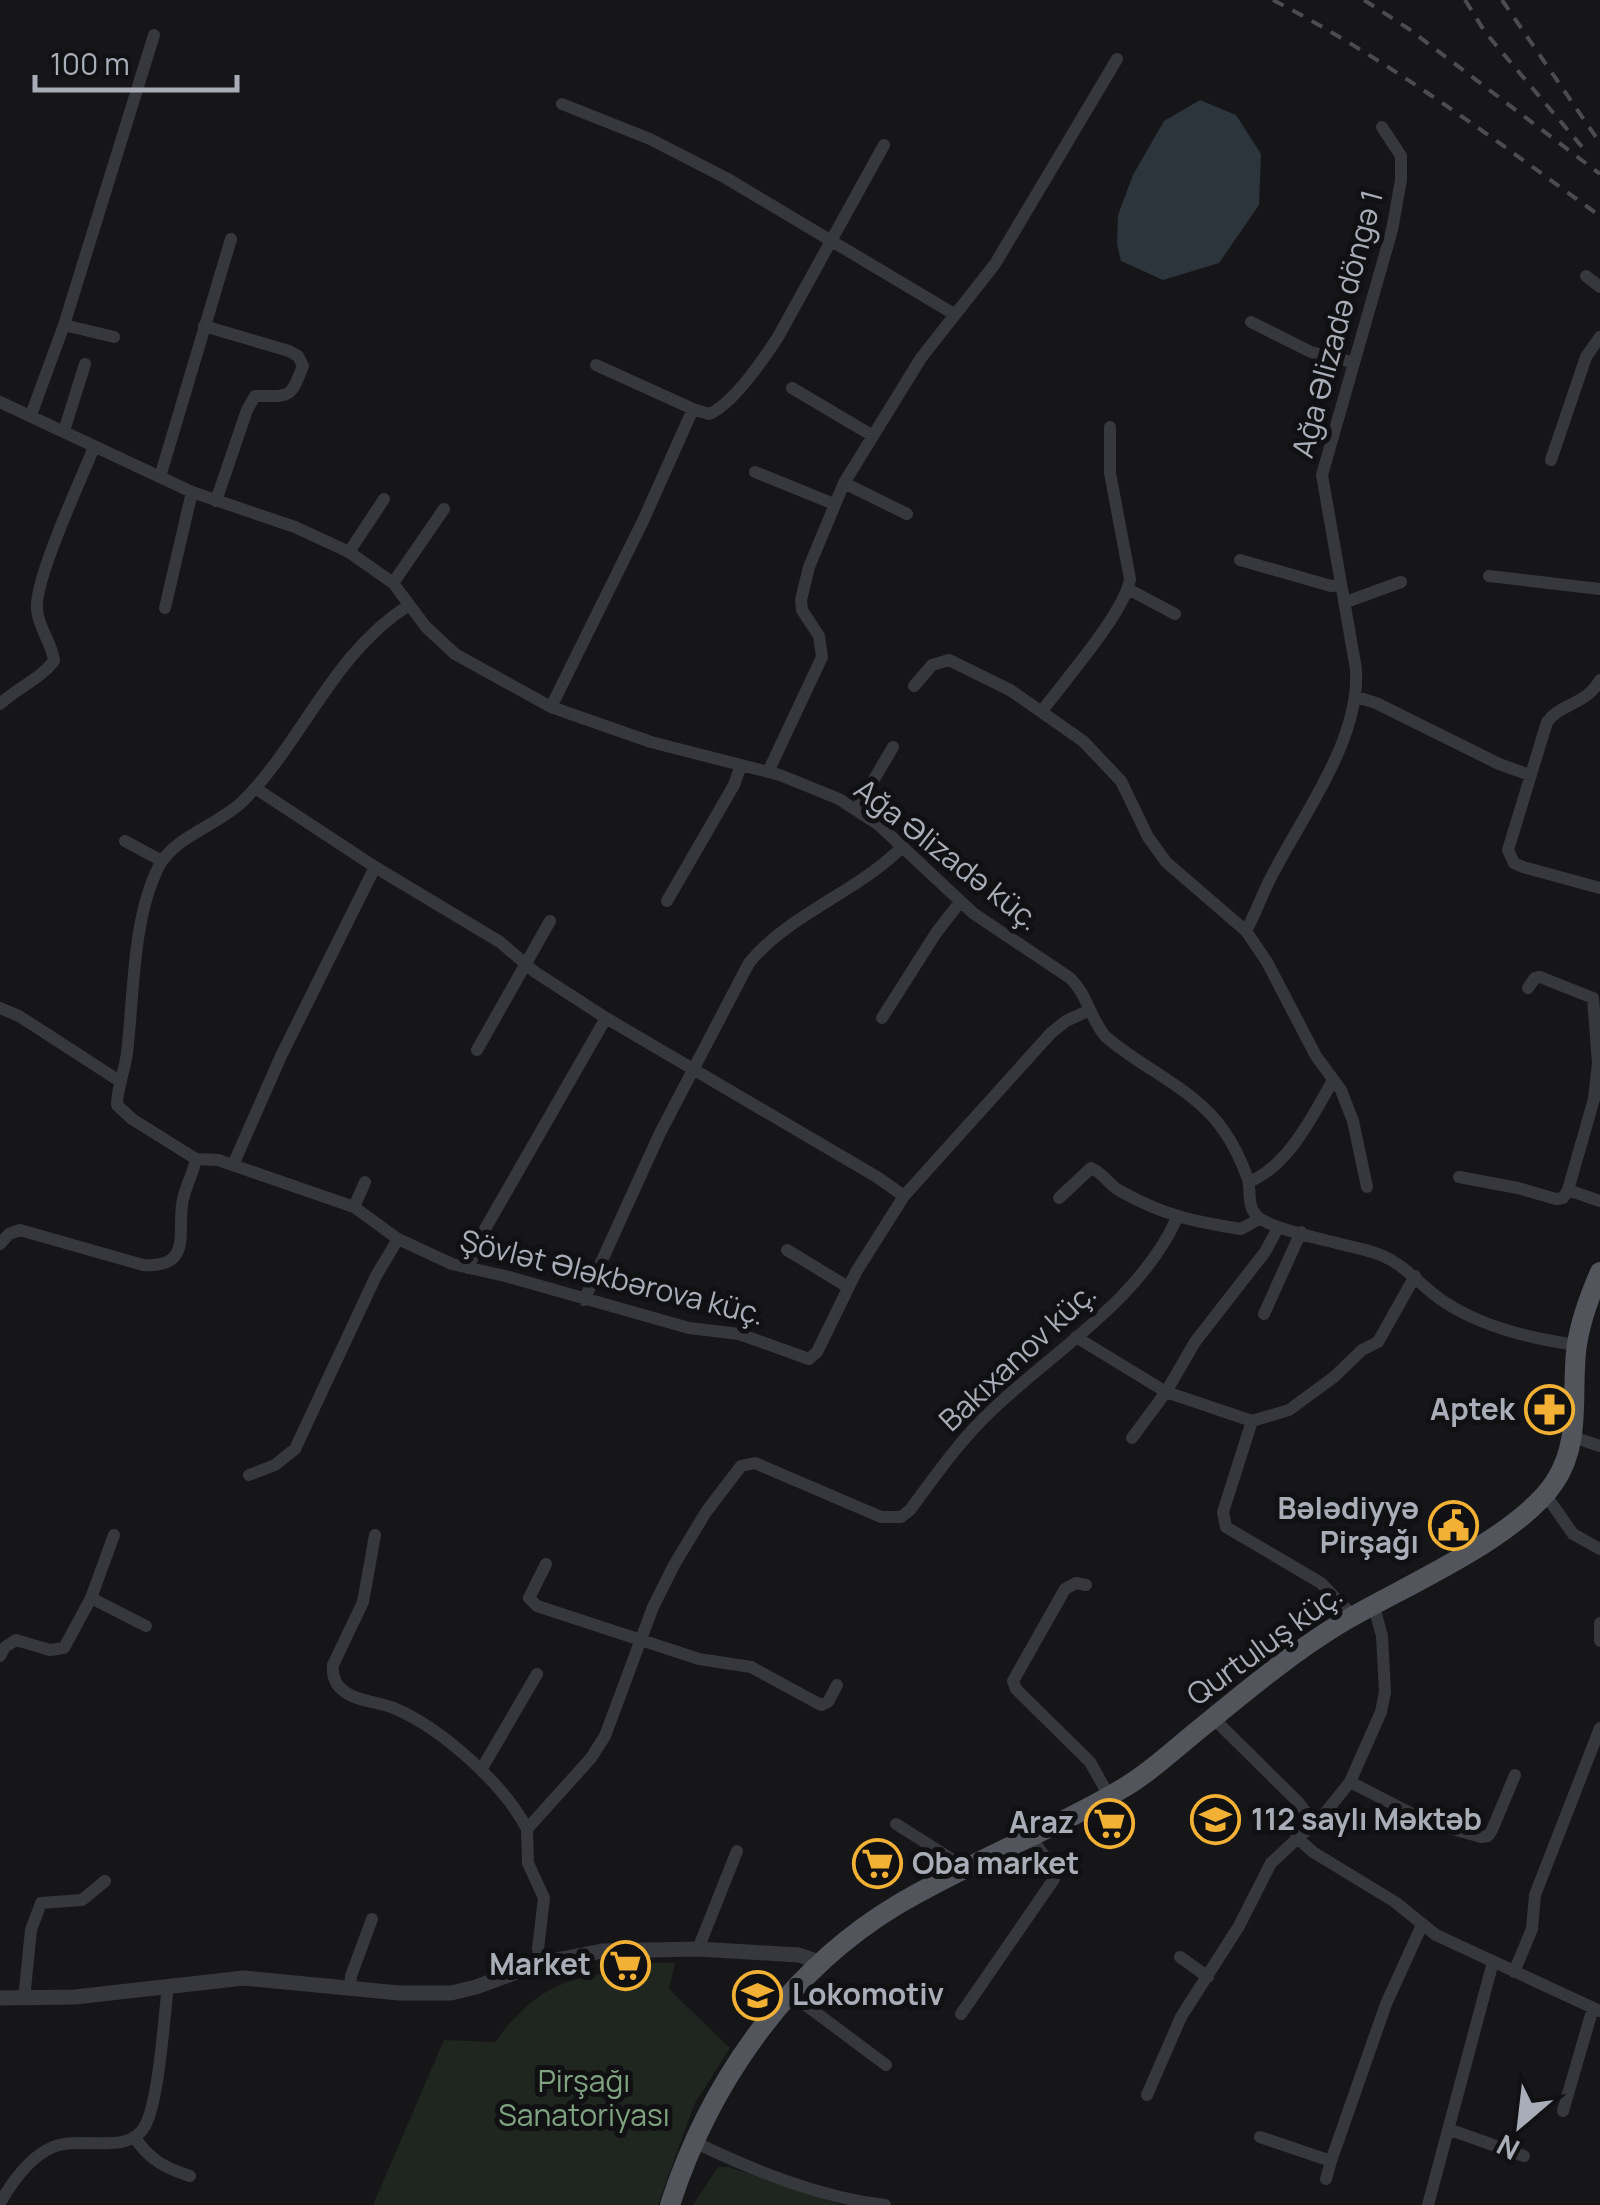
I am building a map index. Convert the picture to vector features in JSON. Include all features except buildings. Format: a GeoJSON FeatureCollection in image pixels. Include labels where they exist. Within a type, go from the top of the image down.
{"type":"FeatureCollection","features":[{"type":"Feature","properties":{"kind":"main road","name":"Qurtuluş küç."},"geometry":{"type":"LineString","coordinates":[[670,2205],[694,2142],[728,2076],[819,1962],[865,1926],[1142,1776],[1308,1644],[1483,1543],[1545,1494],[1560,1473],[1573,1437],[1577,1344],[1600,1272]]}},
{"type":"Feature","properties":{"kind":"street"},"geometry":{"type":"LineString","coordinates":[[31,414],[64,325],[154,35]]}},
{"type":"Feature","properties":{"kind":"street"},"geometry":{"type":"LineString","coordinates":[[768,772],[822,657],[819,636],[802,610],[801,600],[844,483],[894,398],[995,264],[1117,59]]}},
{"type":"Feature","properties":{"kind":"street"},"geometry":{"type":"LineString","coordinates":[[562,104],[650,139],[710,170],[954,314]]}},
{"type":"Feature","properties":{"kind":"street","name":"Ağa Əlizadə döngə 1"},"geometry":{"type":"LineString","coordinates":[[1246,931],[1264,888],[1346,736],[1357,697],[1346,602],[1322,475],[1392,230],[1402,180],[1401,156],[1382,127]]}},
{"type":"Feature","properties":{"kind":"street"},"geometry":{"type":"LineString","coordinates":[[596,366],[693,409],[708,414],[719,410],[763,359],[884,145]]}},
{"type":"Feature","properties":{"kind":"street"},"geometry":{"type":"LineString","coordinates":[[160,477],[230,240]]}},
{"type":"Feature","properties":{"kind":"street"},"geometry":{"type":"LineString","coordinates":[[1586,276],[1600,287]]}},
{"type":"Feature","properties":{"kind":"street"},"geometry":{"type":"LineString","coordinates":[[1252,322],[1311,352],[1352,362]]}},
{"type":"Feature","properties":{"kind":"street"},"geometry":{"type":"LineString","coordinates":[[64,325],[114,337]]}},
{"type":"Feature","properties":{"kind":"street"},"geometry":{"type":"LineString","coordinates":[[204,326],[289,352],[298,356],[303,366],[293,392],[287,397],[255,396],[216,501]]}},
{"type":"Feature","properties":{"kind":"street"},"geometry":{"type":"LineString","coordinates":[[1551,460],[1586,357],[1600,337]]}},
{"type":"Feature","properties":{"kind":"street"},"geometry":{"type":"LineString","coordinates":[[64,431],[85,364]]}},
{"type":"Feature","properties":{"kind":"street"},"geometry":{"type":"LineString","coordinates":[[792,388],[873,436]]}},
{"type":"Feature","properties":{"kind":"street","name":"Ağa Əlizadə küç."},"geometry":{"type":"LineString","coordinates":[[0,402],[192,492],[350,552],[393,584],[426,627],[455,654],[552,707],[620,733],[768,772],[812,787],[856,810],[903,846],[960,902],[1070,978],[1079,986],[1096,1025],[1117,1046],[1198,1102],[1216,1120],[1249,1182],[1250,1204],[1259,1218]]}},
{"type":"Feature","properties":{"kind":"street"},"geometry":{"type":"LineString","coordinates":[[552,707],[643,522],[693,409]]}},
{"type":"Feature","properties":{"kind":"street"},"geometry":{"type":"LineString","coordinates":[[1042,711],[1114,616],[1128,590],[1130,578],[1110,472],[1110,427]]}},
{"type":"Feature","properties":{"kind":"street"},"geometry":{"type":"LineString","coordinates":[[0,704],[42,676],[54,660],[36,607],[44,573],[94,447]]}},
{"type":"Feature","properties":{"kind":"street"},"geometry":{"type":"LineString","coordinates":[[755,472],[834,504]]}},
{"type":"Feature","properties":{"kind":"street"},"geometry":{"type":"LineString","coordinates":[[844,483],[907,514]]}},
{"type":"Feature","properties":{"kind":"street"},"geometry":{"type":"LineString","coordinates":[[165,608],[192,492]]}},
{"type":"Feature","properties":{"kind":"street"},"geometry":{"type":"LineString","coordinates":[[350,552],[384,499]]}},
{"type":"Feature","properties":{"kind":"street"},"geometry":{"type":"LineString","coordinates":[[393,584],[444,510]]}},
{"type":"Feature","properties":{"kind":"street"},"geometry":{"type":"LineString","coordinates":[[1240,560],[1323,584],[1341,585]]}},
{"type":"Feature","properties":{"kind":"street"},"geometry":{"type":"LineString","coordinates":[[1489,576],[1600,590]]}},
{"type":"Feature","properties":{"kind":"street"},"geometry":{"type":"LineString","coordinates":[[1346,602],[1401,582]]}},
{"type":"Feature","properties":{"kind":"street"},"geometry":{"type":"LineString","coordinates":[[1128,590],[1175,614]]}},
{"type":"Feature","properties":{"kind":"street"},"geometry":{"type":"LineString","coordinates":[[0,1244],[9,1234],[20,1230],[158,1266],[178,1251],[182,1240],[181,1208],[193,1156],[120,1110],[117,1096],[140,928],[162,861],[169,852],[240,804],[343,666],[375,631],[409,604]]}},
{"type":"Feature","properties":{"kind":"street"},"geometry":{"type":"LineString","coordinates":[[914,686],[932,665],[949,660],[1042,711],[1109,766],[1166,862],[1246,931],[1347,1104],[1368,1186]]}},
{"type":"Feature","properties":{"kind":"street"},"geometry":{"type":"LineString","coordinates":[[1600,680],[1583,701],[1552,714],[1546,722],[1510,840],[1509,857],[1523,867],[1600,888]]}},
{"type":"Feature","properties":{"kind":"street"},"geometry":{"type":"LineString","coordinates":[[1357,697],[1376,702],[1488,759],[1530,775]]}},
{"type":"Feature","properties":{"kind":"street"},"geometry":{"type":"LineString","coordinates":[[856,810],[893,747]]}},
{"type":"Feature","properties":{"kind":"street"},"geometry":{"type":"LineString","coordinates":[[667,901],[734,785],[741,765]]}},
{"type":"Feature","properties":{"kind":"street"},"geometry":{"type":"LineString","coordinates":[[255,788],[500,942],[606,1018],[904,1196]]}},
{"type":"Feature","properties":{"kind":"street"},"geometry":{"type":"LineString","coordinates":[[125,841],[162,861]]}},
{"type":"Feature","properties":{"kind":"street"},"geometry":{"type":"LineString","coordinates":[[584,1300],[624,1208],[742,975],[764,944],[874,872],[903,846]]}},
{"type":"Feature","properties":{"kind":"street"},"geometry":{"type":"LineString","coordinates":[[233,1165],[281,1056],[374,866]]}},
{"type":"Feature","properties":{"kind":"street"},"geometry":{"type":"LineString","coordinates":[[882,1018],[960,902]]}},
{"type":"Feature","properties":{"kind":"street"},"geometry":{"type":"LineString","coordinates":[[477,1050],[550,921]]}},
{"type":"Feature","properties":{"kind":"street"},"geometry":{"type":"LineString","coordinates":[[1459,1178],[1518,1188],[1556,1200],[1568,1190],[1594,1098],[1599,1064],[1593,998],[1540,977],[1528,988]]}},
{"type":"Feature","properties":{"kind":"street"},"geometry":{"type":"LineString","coordinates":[[0,1008],[19,1016],[121,1082]]}},
{"type":"Feature","properties":{"kind":"street","name":"Şövlət Ələkbərova küç."},"geometry":{"type":"LineString","coordinates":[[193,1156],[218,1160],[354,1207],[398,1239],[430,1256],[690,1328],[738,1334],[809,1359],[848,1286],[904,1196],[1051,1032],[1090,1010]]}},
{"type":"Feature","properties":{"kind":"street"},"geometry":{"type":"LineString","coordinates":[[468,1268],[486,1229],[606,1018]]}},
{"type":"Feature","properties":{"kind":"street"},"geometry":{"type":"LineString","coordinates":[[1249,1182],[1262,1176],[1283,1156],[1332,1080]]}},
{"type":"Feature","properties":{"kind":"street"},"geometry":{"type":"LineString","coordinates":[[1059,1198],[1092,1168],[1120,1192],[1177,1218],[1241,1230],[1259,1218],[1278,1228],[1387,1256],[1444,1302],[1479,1320],[1534,1338],[1577,1344]]}},
{"type":"Feature","properties":{"kind":"street"},"geometry":{"type":"LineString","coordinates":[[354,1207],[364,1182]]}},
{"type":"Feature","properties":{"kind":"street"},"geometry":{"type":"LineString","coordinates":[[1568,1190],[1600,1201]]}},
{"type":"Feature","properties":{"kind":"street","name":"Bakıxanov küç."},"geometry":{"type":"LineString","coordinates":[[527,1828],[598,1747],[618,1706],[653,1607],[674,1565],[706,1512],[741,1466],[755,1463],[880,1517],[902,1517],[954,1450],[990,1412],[1076,1337],[1152,1262],[1177,1218]]}},
{"type":"Feature","properties":{"kind":"street"},"geometry":{"type":"LineString","coordinates":[[1132,1438],[1166,1392],[1195,1342],[1265,1252],[1278,1228]]}},
{"type":"Feature","properties":{"kind":"street"},"geometry":{"type":"LineString","coordinates":[[1264,1314],[1301,1232]]}},
{"type":"Feature","properties":{"kind":"street"},"geometry":{"type":"LineString","coordinates":[[248,1475],[275,1464],[295,1449],[376,1276],[398,1239]]}},
{"type":"Feature","properties":{"kind":"street"},"geometry":{"type":"LineString","coordinates":[[787,1250],[848,1286]]}},
{"type":"Feature","properties":{"kind":"street"},"geometry":{"type":"LineString","coordinates":[[1076,1337],[1166,1392],[1252,1421],[1289,1410],[1334,1377],[1354,1356],[1378,1342],[1415,1276]]}},
{"type":"Feature","properties":{"kind":"street"},"geometry":{"type":"LineString","coordinates":[[1252,1421],[1223,1512],[1226,1527],[1321,1583],[1353,1616]]}},
{"type":"Feature","properties":{"kind":"street"},"geometry":{"type":"LineString","coordinates":[[1573,1437],[1600,1446]]}},
{"type":"Feature","properties":{"kind":"street"},"geometry":{"type":"LineString","coordinates":[[1545,1494],[1572,1534],[1600,1549]]}},
{"type":"Feature","properties":{"kind":"street"},"geometry":{"type":"LineString","coordinates":[[0,1656],[16,1640],[50,1650],[64,1648],[91,1598],[114,1535]]}},
{"type":"Feature","properties":{"kind":"street"},"geometry":{"type":"LineString","coordinates":[[375,1535],[362,1602],[333,1665],[337,1684],[356,1697],[401,1711],[481,1770],[527,1828],[528,1863],[544,1898],[540,1962]]}},
{"type":"Feature","properties":{"kind":"street"},"geometry":{"type":"LineString","coordinates":[[546,1564],[530,1592],[531,1603],[642,1642],[751,1667],[821,1705],[828,1702],[837,1686]]}},
{"type":"Feature","properties":{"kind":"street"},"geometry":{"type":"LineString","coordinates":[[1086,1586],[1076,1584],[1065,1589],[1014,1681],[1016,1688],[1090,1762],[1110,1796]]}},
{"type":"Feature","properties":{"kind":"street"},"geometry":{"type":"LineString","coordinates":[[91,1598],[146,1626]]}},
{"type":"Feature","properties":{"kind":"street"},"geometry":{"type":"LineString","coordinates":[[1147,2095],[1181,2017],[1240,1926],[1271,1863],[1350,1782],[1381,1712],[1385,1692],[1382,1636],[1374,1604]]}},
{"type":"Feature","properties":{"kind":"street"},"geometry":{"type":"LineString","coordinates":[[1600,1623],[1600,1641]]}},
{"type":"Feature","properties":{"kind":"street"},"geometry":{"type":"LineString","coordinates":[[481,1770],[536,1674]]}},
{"type":"Feature","properties":{"kind":"street"},"geometry":{"type":"LineString","coordinates":[[1213,1718],[1298,1802],[1314,1823]]}},
{"type":"Feature","properties":{"kind":"street"},"geometry":{"type":"LineString","coordinates":[[1514,1972],[1532,1929],[1534,1895],[1600,1728]]}},
{"type":"Feature","properties":{"kind":"street"},"geometry":{"type":"LineString","coordinates":[[1350,1782],[1428,1822],[1481,1838],[1492,1830],[1514,1775]]}},
{"type":"Feature","properties":{"kind":"street"},"geometry":{"type":"LineString","coordinates":[[896,1824],[950,1858],[960,1872]]}},
{"type":"Feature","properties":{"kind":"street"},"geometry":{"type":"LineString","coordinates":[[961,2014],[1054,1879],[1052,1866],[1029,1836]]}},
{"type":"Feature","properties":{"kind":"street"},"geometry":{"type":"LineString","coordinates":[[1296,1838],[1395,1902],[1422,1925],[1597,2010],[1563,2111]]}},
{"type":"Feature","properties":{"kind":"street"},"geometry":{"type":"LineString","coordinates":[[698,1950],[736,1851]]}},
{"type":"Feature","properties":{"kind":"street"},"geometry":{"type":"LineString","coordinates":[[24,1998],[30,1930],[41,1903],[82,1900],[104,1881]]}},
{"type":"Feature","properties":{"kind":"street"},"geometry":{"type":"LineString","coordinates":[[350,1988],[372,1919]]}},
{"type":"Feature","properties":{"kind":"street"},"geometry":{"type":"LineString","coordinates":[[1326,2179],[1386,2004],[1422,1925]]}},
{"type":"Feature","properties":{"kind":"street"},"geometry":{"type":"LineString","coordinates":[[0,1998],[75,1997],[244,1978],[424,1994],[462,1991],[540,1962],[602,1951],[798,1955],[819,1962]]}},
{"type":"Feature","properties":{"kind":"street"},"geometry":{"type":"LineString","coordinates":[[1180,1957],[1208,1977]]}},
{"type":"Feature","properties":{"kind":"street"},"geometry":{"type":"LineString","coordinates":[[1428,2205],[1492,1962]]}},
{"type":"Feature","properties":{"kind":"street"},"geometry":{"type":"LineString","coordinates":[[0,2203],[22,2170],[51,2148],[72,2142],[123,2142],[135,2138],[146,2124],[168,1986]]}},
{"type":"Feature","properties":{"kind":"street"},"geometry":{"type":"LineString","coordinates":[[791,1994],[886,2065]]}},
{"type":"Feature","properties":{"kind":"street"},"geometry":{"type":"LineString","coordinates":[[1448,2129],[1524,2156]]}},
{"type":"Feature","properties":{"kind":"street"},"geometry":{"type":"LineString","coordinates":[[1260,2137],[1331,2161]]}},
{"type":"Feature","properties":{"kind":"street"},"geometry":{"type":"LineString","coordinates":[[135,2138],[146,2154],[164,2168],[190,2176]]}},
{"type":"Feature","properties":{"kind":"street"},"geometry":{"type":"LineString","coordinates":[[694,2142],[782,2180],[840,2198],[882,2205]]}},
{"type":"Feature","properties":{"kind":"green space","name":"Pirşağı Sanatoriyası"},"geometry":{"type":"Polygon","coordinates":[[[639,1963],[675,1963],[669,1989],[730,2048],[694,2105],[658,2205],[373,2205],[444,2040],[495,2042],[524,2008],[555,1987],[591,1976],[635,1972],[639,1963]]]}},
{"type":"Feature","properties":{"kind":"green space"},"geometry":{"type":"Polygon","coordinates":[[[718,2167],[729,2167],[842,2205],[693,2205],[718,2167]]]}},
{"type":"Feature","properties":{"kind":"shaded area"},"geometry":{"type":"Polygon","coordinates":[[[1200,100],[1236,115],[1261,154],[1259,205],[1219,263],[1163,280],[1121,261],[1118,215],[1133,175],[1164,121],[1200,100]]]}},
{"type":"Feature","properties":{"kind":"railway"},"geometry":{"type":"LineString","coordinates":[[1273,0],[1399,74],[1600,216]]}},
{"type":"Feature","properties":{"kind":"railway"},"geometry":{"type":"LineString","coordinates":[[1364,0],[1409,29],[1600,174]]}},
{"type":"Feature","properties":{"kind":"railway"},"geometry":{"type":"LineString","coordinates":[[1465,0],[1485,32],[1583,148]]}},
{"type":"Feature","properties":{"kind":"railway"},"geometry":{"type":"LineString","coordinates":[[1502,0],[1600,143]]}},
{"type":"Feature","properties":{"kind":"place","name":"Aptek"},"geometry":{"type":"Point","coordinates":[1550,1410]}},
{"type":"Feature","properties":{"kind":"place","name":"Bələdiyyə Pirşağı"},"geometry":{"type":"Point","coordinates":[1454,1526]}},
{"type":"Feature","properties":{"kind":"place","name":"112 saylı Məktəb"},"geometry":{"type":"Point","coordinates":[1216,1820]}},
{"type":"Feature","properties":{"kind":"place","name":"Araz"},"geometry":{"type":"Point","coordinates":[1109,1823]}},
{"type":"Feature","properties":{"kind":"place","name":"Oba market"},"geometry":{"type":"Point","coordinates":[877,1864]}},
{"type":"Feature","properties":{"kind":"place","name":"Market"},"geometry":{"type":"Point","coordinates":[626,1965]}},
{"type":"Feature","properties":{"kind":"place","name":"Lokomotiv"},"geometry":{"type":"Point","coordinates":[757,1995]}}]}
